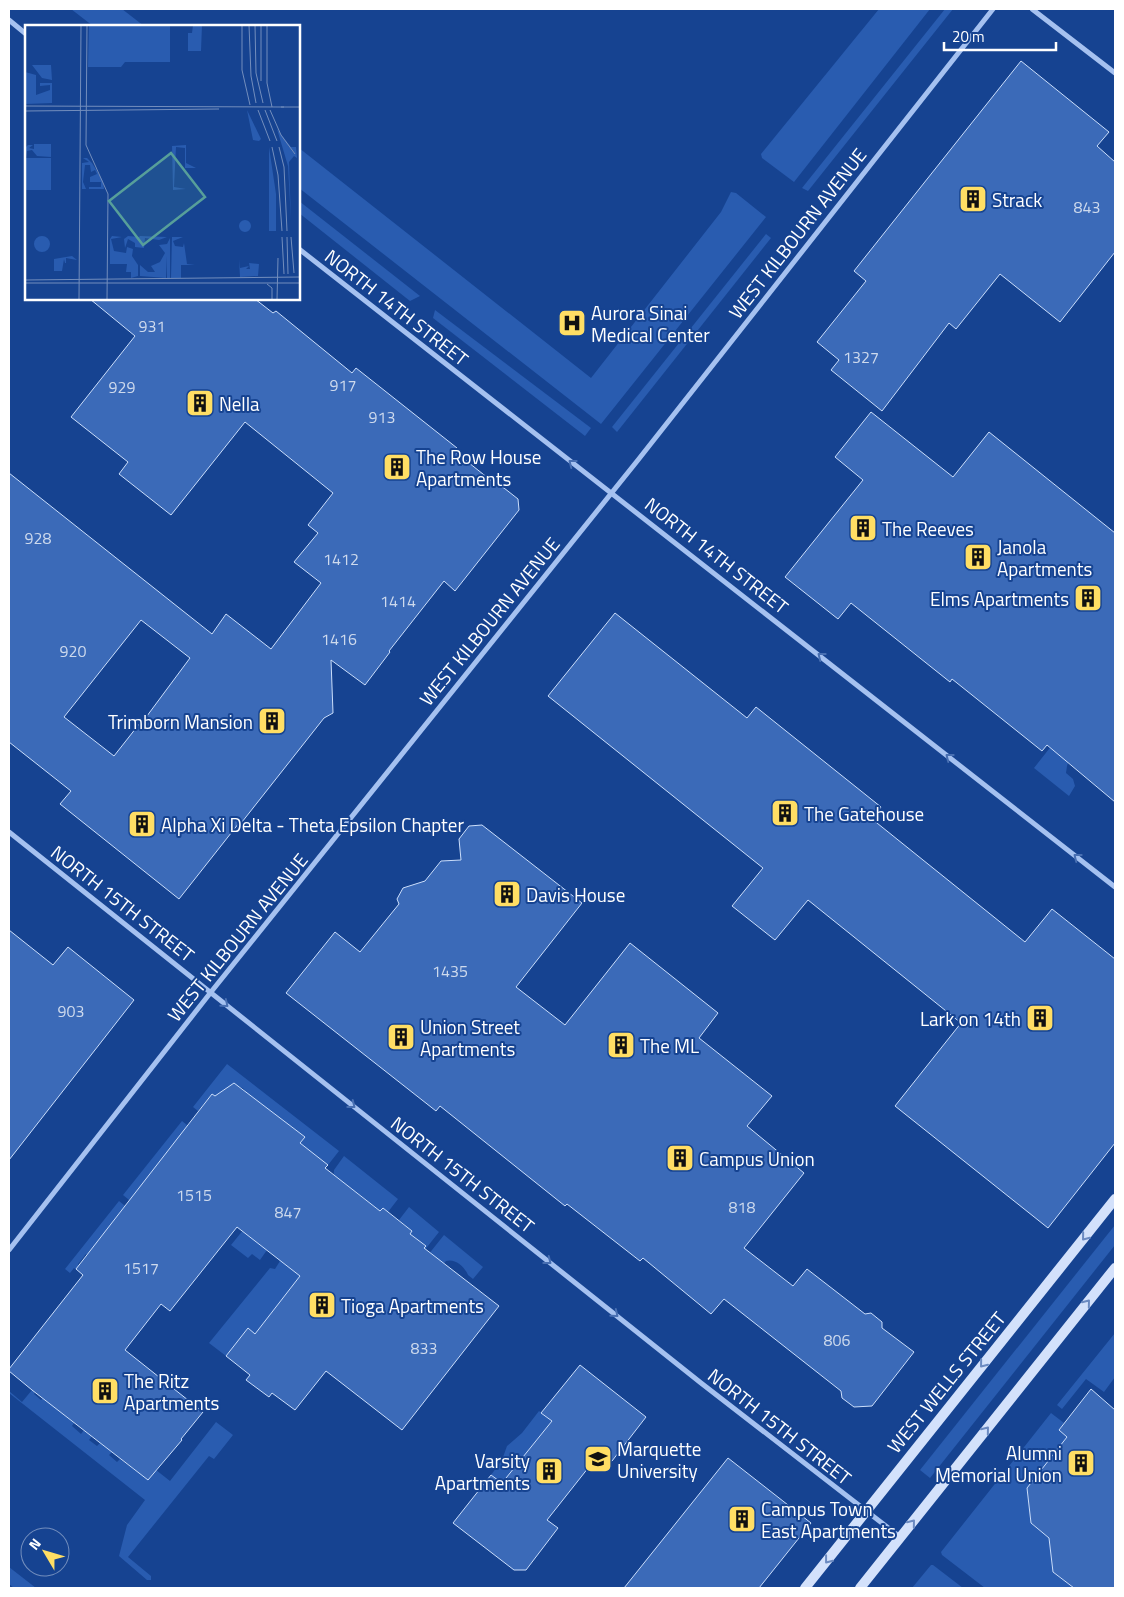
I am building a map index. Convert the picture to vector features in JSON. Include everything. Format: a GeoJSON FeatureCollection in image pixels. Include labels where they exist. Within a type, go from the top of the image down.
{"type":"FeatureCollection","features":[{"type":"Feature","properties":{"kind":"street","name":"WEST KILBOURN AVENUE"},"geometry":{"type":"LineString","coordinates":[[9,1250],[211,992],[611,492],[993,9]]}},
{"type":"Feature","properties":{"kind":"street"},"geometry":{"type":"LineString","coordinates":[[1032,9],[1115,73]]}},
{"type":"Feature","properties":{"kind":"street"},"geometry":{"type":"LineString","coordinates":[[9,20],[25,33]]}},
{"type":"Feature","properties":{"kind":"street","name":"NORTH 14TH STREET"},"geometry":{"type":"LineString","coordinates":[[300,250],[1115,887]]}},
{"type":"Feature","properties":{"kind":"street","name":"NORTH 15TH STREET"},"geometry":{"type":"LineString","coordinates":[[9,832],[701,1383],[865,1512],[900,1537]]}},
{"type":"Feature","properties":{"kind":"street","name":"WEST WELLS STREET"},"geometry":{"type":"LineString","coordinates":[[805,1588],[1115,1199]]}},
{"type":"Feature","properties":{"kind":"street"},"geometry":{"type":"LineString","coordinates":[[860,1588],[1115,1268]]}},
{"type":"Feature","properties":{"kind":"shaded area"},"geometry":{"type":"Polygon","coordinates":[[[71,9],[122,9],[143,25],[92,25],[71,9]]]}},
{"type":"Feature","properties":{"kind":"shaded area"},"geometry":{"type":"Polygon","coordinates":[[[879,9],[930,9],[794,182],[762,158],[761,154],[879,9]]]}},
{"type":"Feature","properties":{"kind":"shaded area"},"geometry":{"type":"Polygon","coordinates":[[[945,9],[953,9],[808,191],[802,188],[945,9]]]}},
{"type":"Feature","properties":{"kind":"shaded area"},"geometry":{"type":"Polygon","coordinates":[[[300,149],[591,378],[721,212],[731,192],[736,193],[766,217],[601,424],[300,189],[300,149]]]}},
{"type":"Feature","properties":{"kind":"shaded area"},"geometry":{"type":"Polygon","coordinates":[[[300,202],[420,296],[410,301],[300,214],[300,202]]]}},
{"type":"Feature","properties":{"kind":"shaded area"},"geometry":{"type":"Polygon","coordinates":[[[766,234],[771,238],[617,432],[612,427],[766,234]]]}},
{"type":"Feature","properties":{"kind":"shaded area"},"geometry":{"type":"Polygon","coordinates":[[[435,310],[591,428],[585,436],[433,318],[435,310]]]}},
{"type":"Feature","properties":{"kind":"shaded area"},"geometry":{"type":"Polygon","coordinates":[[[1115,665],[1115,707],[1079,753],[1070,757],[1066,773],[1073,779],[1075,786],[1069,796],[1034,768],[1115,665]]]}},
{"type":"Feature","properties":{"kind":"shaded area"},"geometry":{"type":"Polygon","coordinates":[[[227,1064],[339,1151],[328,1165],[311,1152],[267,1250],[260,1260],[252,1254],[248,1258],[231,1245],[278,1187],[271,1181],[305,1137],[245,1093],[244,1089],[236,1085],[220,1100],[212,1094],[198,1111],[193,1107],[227,1064]]]}},
{"type":"Feature","properties":{"kind":"shaded area"},"geometry":{"type":"Polygon","coordinates":[[[182,1121],[257,1181],[139,1208],[123,1195],[182,1121]]]}},
{"type":"Feature","properties":{"kind":"shaded area"},"geometry":{"type":"Polygon","coordinates":[[[344,1156],[398,1199],[388,1212],[383,1208],[380,1211],[355,1191],[335,1232],[255,1334],[248,1328],[226,1356],[209,1343],[270,1268],[275,1269],[280,1261],[276,1257],[333,1183],[334,1170],[344,1156]]]}},
{"type":"Feature","properties":{"kind":"shaded area"},"geometry":{"type":"Polygon","coordinates":[[[119,1201],[135,1214],[121,1211],[89,1255],[86,1254],[78,1264],[80,1266],[77,1270],[74,1268],[70,1273],[65,1269],[119,1201]]]}},
{"type":"Feature","properties":{"kind":"shaded area"},"geometry":{"type":"Polygon","coordinates":[[[409,1207],[439,1232],[328,1372],[311,1375],[398,1281],[426,1246],[410,1234],[412,1231],[399,1220],[409,1207]]]}},
{"type":"Feature","properties":{"kind":"shaded area"},"geometry":{"type":"Polygon","coordinates":[[[1115,1225],[1115,1245],[930,1478],[920,1470],[1115,1225]]]}},
{"type":"Feature","properties":{"kind":"shaded area"},"geometry":{"type":"Polygon","coordinates":[[[444,1235],[483,1267],[473,1279],[459,1264],[449,1260],[446,1261],[441,1267],[441,1272],[349,1389],[332,1375],[444,1235]]]}},
{"type":"Feature","properties":{"kind":"shaded area"},"geometry":{"type":"Polygon","coordinates":[[[1115,1333],[1115,1377],[1104,1392],[1086,1379],[1062,1409],[1057,1405],[1115,1333]]]}},
{"type":"Feature","properties":{"kind":"shaded area"},"geometry":{"type":"Polygon","coordinates":[[[32,1390],[41,1400],[43,1398],[74,1423],[72,1426],[81,1434],[84,1430],[92,1436],[89,1440],[97,1446],[100,1443],[112,1452],[109,1455],[117,1462],[120,1459],[148,1480],[156,1470],[170,1481],[216,1422],[233,1435],[214,1459],[209,1456],[128,1557],[151,1576],[151,1580],[147,1580],[119,1556],[127,1525],[145,1500],[9,1393],[9,1391],[22,1402],[32,1390]]]}},
{"type":"Feature","properties":{"kind":"shaded area"},"geometry":{"type":"Polygon","coordinates":[[[539,1411],[552,1421],[502,1483],[491,1475],[502,1460],[507,1446],[522,1433],[539,1411]]]}},
{"type":"Feature","properties":{"kind":"shaded area"},"geometry":{"type":"Polygon","coordinates":[[[1051,1413],[1064,1423],[1059,1430],[1067,1437],[1027,1489],[1031,1523],[1049,1538],[1053,1572],[1074,1588],[985,1588],[942,1555],[941,1552],[1051,1413]]]}},
{"type":"Feature","properties":{"kind":"shaded area"},"geometry":{"type":"Polygon","coordinates":[[[933,1565],[963,1588],[912,1588],[933,1565]]]}},
{"type":"Feature","properties":{"kind":"shaded area"},"geometry":{"type":"Polygon","coordinates":[[[9,1567],[36,1588],[14,1588],[9,1584],[9,1567]]]}},
{"type":"Feature","properties":{"kind":"building"},"geometry":{"type":"Polygon","coordinates":[[[1021,61],[1109,132],[1097,146],[1115,162],[1115,252],[1060,322],[1000,274],[956,329],[949,323],[882,411],[831,370],[839,360],[817,342],[866,281],[854,271],[1021,61]]]}},
{"type":"Feature","properties":{"kind":"building"},"geometry":{"type":"Polygon","coordinates":[[[91,300],[256,300],[273,313],[276,311],[352,373],[356,368],[457,448],[454,451],[498,486],[504,488],[518,499],[519,510],[455,591],[444,581],[365,685],[331,660],[333,713],[324,718],[179,899],[60,804],[71,791],[9,742],[9,473],[212,634],[226,614],[271,649],[321,583],[294,562],[318,533],[308,525],[333,493],[245,422],[171,515],[119,474],[128,462],[71,417],[135,336],[91,300]],[[141,620],[64,717],[114,756],[141,724],[190,658],[141,620]]]}},
{"type":"Feature","properties":{"kind":"building"},"geometry":{"type":"Polygon","coordinates":[[[871,412],[953,477],[989,432],[1115,533],[1115,802],[1047,745],[1042,751],[952,679],[950,682],[851,603],[838,619],[785,577],[863,480],[835,457],[871,412]]]}},
{"type":"Feature","properties":{"kind":"building"},"geometry":{"type":"Polygon","coordinates":[[[615,613],[747,718],[756,707],[881,807],[872,819],[1025,942],[1052,909],[1115,959],[1115,1143],[1048,1228],[895,1106],[961,1023],[808,900],[775,940],[732,906],[763,868],[548,696],[615,613]]]}},
{"type":"Feature","properties":{"kind":"building"},"geometry":{"type":"Polygon","coordinates":[[[482,825],[582,903],[516,987],[565,1025],[630,943],[718,1013],[699,1038],[772,1096],[747,1126],[804,1173],[744,1248],[793,1286],[807,1269],[865,1314],[871,1313],[882,1322],[882,1328],[914,1352],[872,1406],[854,1407],[842,1398],[841,1391],[724,1299],[711,1314],[643,1258],[640,1261],[567,1204],[565,1206],[440,1106],[436,1111],[286,993],[335,932],[360,952],[399,904],[397,899],[403,888],[425,881],[441,861],[461,860],[459,839],[469,826],[482,825]]]}},
{"type":"Feature","properties":{"kind":"building"},"geometry":{"type":"Polygon","coordinates":[[[9,930],[53,965],[68,947],[134,1000],[9,1160],[9,930]]]}},
{"type":"Feature","properties":{"kind":"building"},"geometry":{"type":"Polygon","coordinates":[[[234,1083],[305,1137],[300,1143],[328,1165],[325,1168],[380,1211],[383,1208],[412,1231],[410,1234],[426,1246],[424,1248],[499,1306],[402,1430],[326,1371],[295,1410],[272,1393],[269,1397],[246,1380],[250,1375],[226,1356],[248,1328],[255,1334],[300,1276],[237,1227],[170,1311],[161,1304],[125,1350],[203,1412],[148,1480],[32,1390],[9,1369],[83,1275],[76,1269],[212,1094],[215,1096],[234,1083]]]}},
{"type":"Feature","properties":{"kind":"building","name":"Varsity Apartments"},"geometry":{"type":"Polygon","coordinates":[[[580,1365],[646,1417],[612,1461],[600,1461],[596,1458],[547,1520],[558,1528],[526,1570],[514,1570],[453,1523],[491,1475],[502,1483],[552,1421],[541,1413],[580,1365]]]}},
{"type":"Feature","properties":{"kind":"building","name":"Alumni Memorial Union"},"geometry":{"type":"Polygon","coordinates":[[[1091,1389],[1115,1410],[1115,1588],[1074,1588],[1053,1572],[1049,1538],[1031,1523],[1027,1488],[1067,1437],[1059,1430],[1091,1389]]]}},
{"type":"Feature","properties":{"kind":"building","name":"Campus Town East Apartments"},"geometry":{"type":"Polygon","coordinates":[[[728,1458],[811,1523],[759,1588],[624,1588],[728,1458]]]}},
{"type":"Feature","properties":{"kind":"place","name":"Strack"},"geometry":{"type":"Point","coordinates":[973,199]}},
{"type":"Feature","properties":{"kind":"place","name":"Aurora Sinai Medical Center"},"geometry":{"type":"Point","coordinates":[572,323]}},
{"type":"Feature","properties":{"kind":"place","name":"Nella"},"geometry":{"type":"Point","coordinates":[200,403]}},
{"type":"Feature","properties":{"kind":"place","name":"The Row House Apartments"},"geometry":{"type":"Point","coordinates":[397,467]}},
{"type":"Feature","properties":{"kind":"place","name":"The Reeves"},"geometry":{"type":"Point","coordinates":[863,528]}},
{"type":"Feature","properties":{"kind":"place","name":"Janola Apartments"},"geometry":{"type":"Point","coordinates":[978,557]}},
{"type":"Feature","properties":{"kind":"place","name":"Elms Apartments"},"geometry":{"type":"Point","coordinates":[1088,598]}},
{"type":"Feature","properties":{"kind":"place","name":"Trimborn Mansion"},"geometry":{"type":"Point","coordinates":[272,721]}},
{"type":"Feature","properties":{"kind":"place","name":"The Gatehouse"},"geometry":{"type":"Point","coordinates":[785,813]}},
{"type":"Feature","properties":{"kind":"place","name":"Alpha Xi Delta - Theta Epsilon Chapter"},"geometry":{"type":"Point","coordinates":[142,824]}},
{"type":"Feature","properties":{"kind":"place","name":"Davis House"},"geometry":{"type":"Point","coordinates":[507,894]}},
{"type":"Feature","properties":{"kind":"place","name":"Lark on 14th"},"geometry":{"type":"Point","coordinates":[1040,1018]}},
{"type":"Feature","properties":{"kind":"place","name":"Union Street Apartments"},"geometry":{"type":"Point","coordinates":[401,1037]}},
{"type":"Feature","properties":{"kind":"place","name":"The ML"},"geometry":{"type":"Point","coordinates":[621,1045]}},
{"type":"Feature","properties":{"kind":"place","name":"Campus Union"},"geometry":{"type":"Point","coordinates":[680,1158]}},
{"type":"Feature","properties":{"kind":"place","name":"Tioga Apartments"},"geometry":{"type":"Point","coordinates":[322,1305]}},
{"type":"Feature","properties":{"kind":"place","name":"The Ritz Apartments"},"geometry":{"type":"Point","coordinates":[105,1391]}},
{"type":"Feature","properties":{"kind":"place","name":"Marquette University"},"geometry":{"type":"Point","coordinates":[598,1459]}},
{"type":"Feature","properties":{"kind":"place","name":"Alumni Memorial Union"},"geometry":{"type":"Point","coordinates":[1081,1463]}},
{"type":"Feature","properties":{"kind":"place","name":"Varsity Apartments"},"geometry":{"type":"Point","coordinates":[549,1471]}},
{"type":"Feature","properties":{"kind":"place","name":"Campus Town East Apartments"},"geometry":{"type":"Point","coordinates":[742,1519]}}]}
